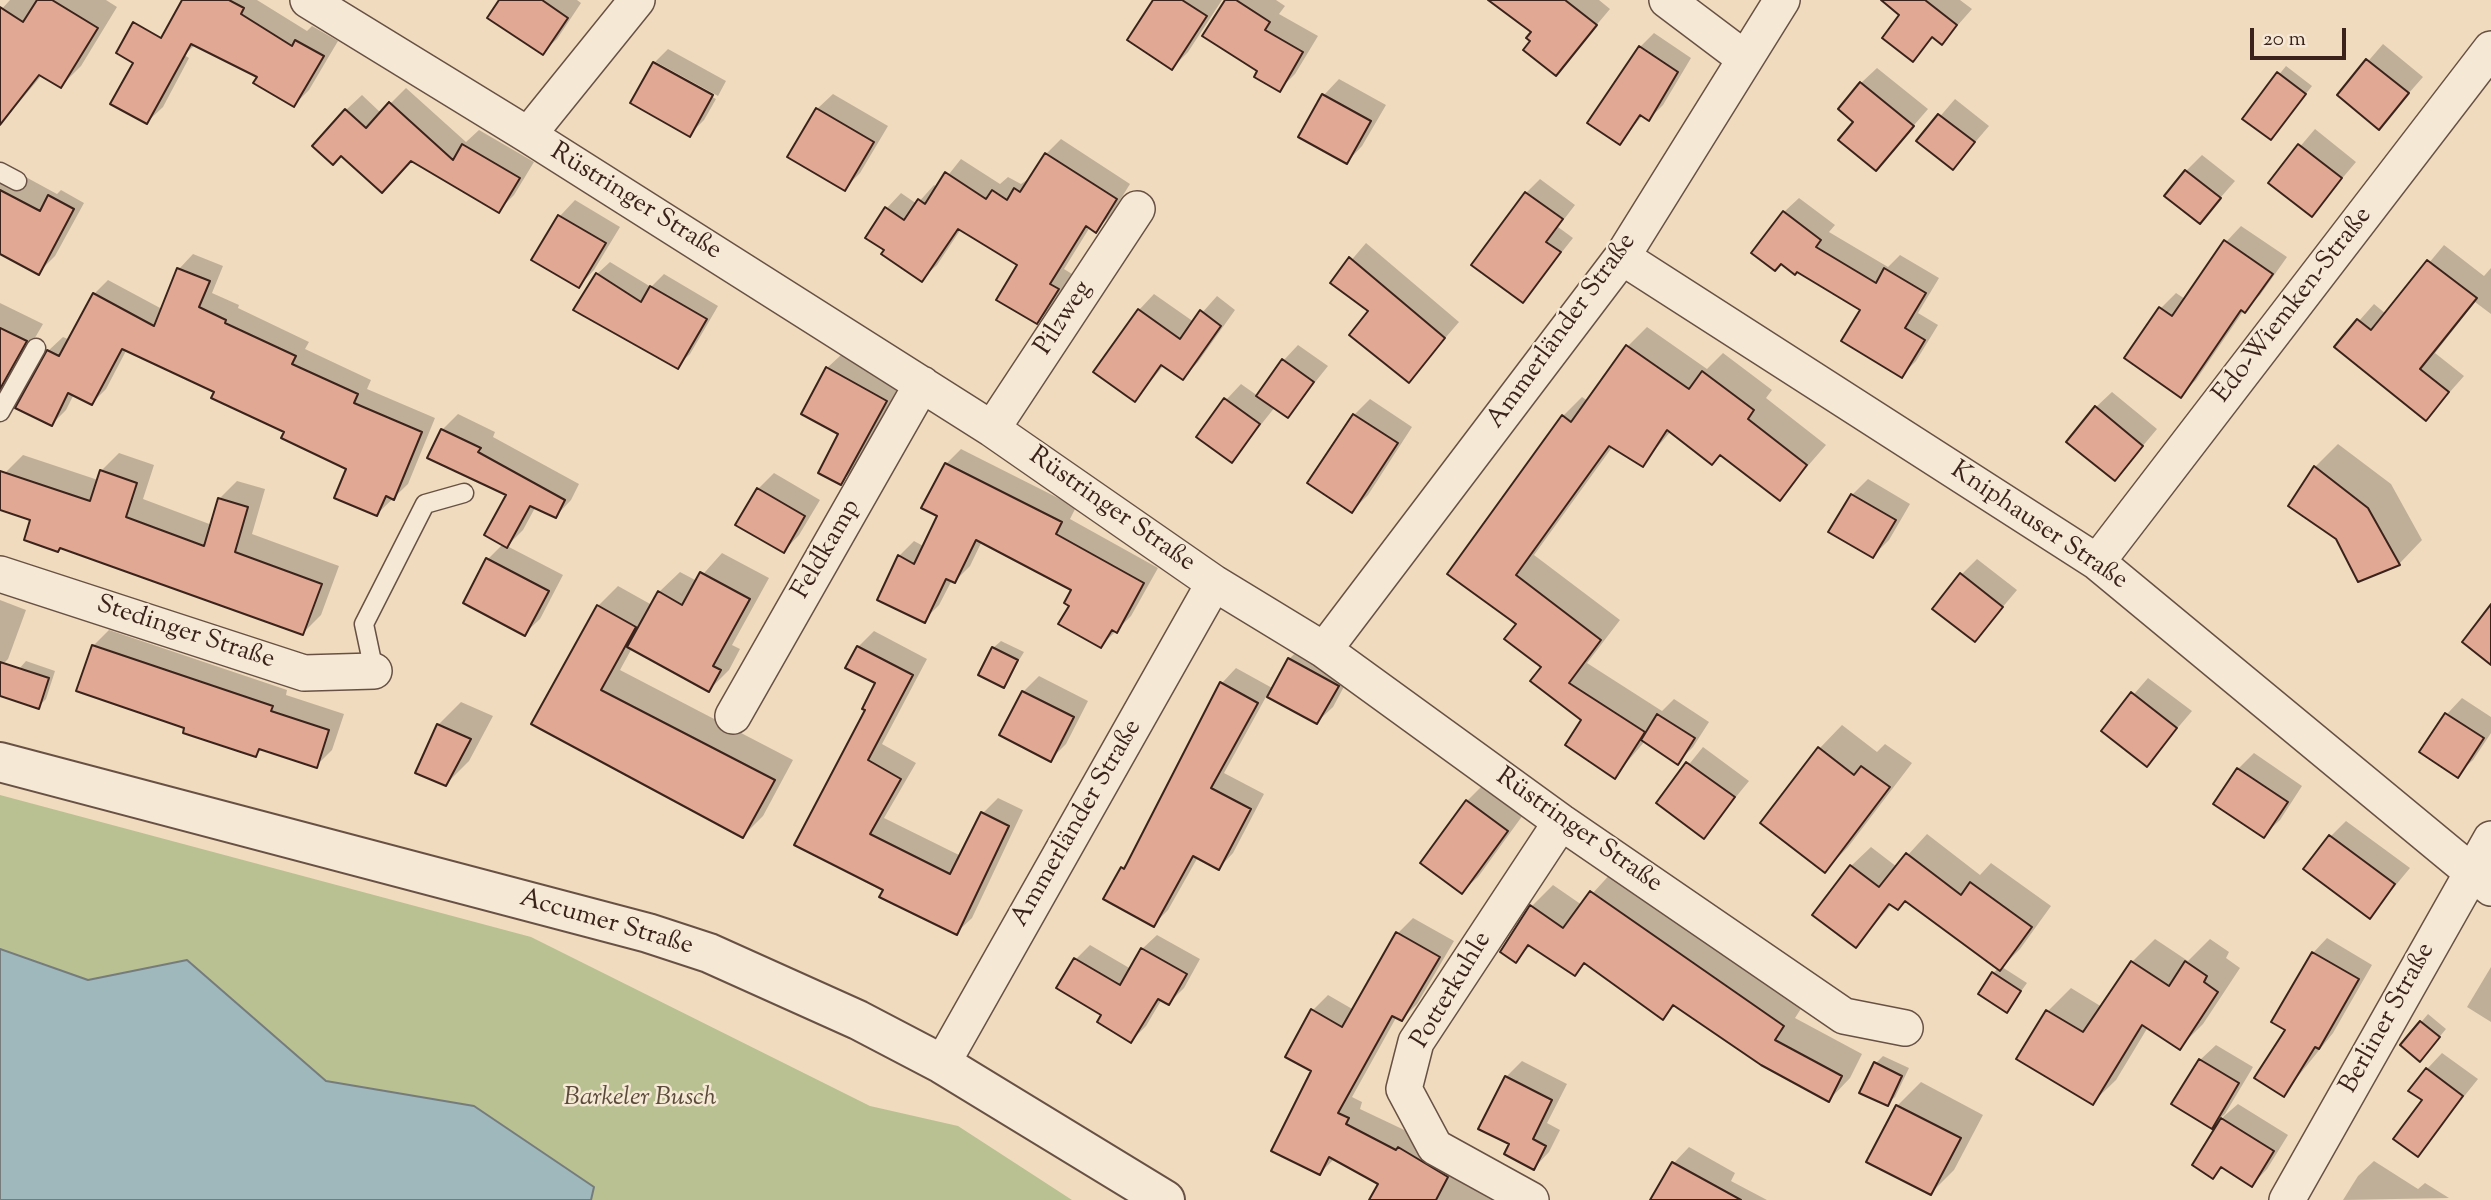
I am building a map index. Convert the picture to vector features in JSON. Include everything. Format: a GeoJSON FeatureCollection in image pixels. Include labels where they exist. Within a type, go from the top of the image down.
{"type":"FeatureCollection","features":[{"type":"Feature","properties":{"kind":"street","name":"Rüstringer Straße"},"geometry":{"type":"LineString","coordinates":[[308,0],[528,135],[992,429],[1214,583],[1324,650],[1561,822],[1844,1016],[1905,1028]]}},
{"type":"Feature","properties":{"kind":"street"},"geometry":{"type":"LineString","coordinates":[[528,135],[637,0]]}},
{"type":"Feature","properties":{"kind":"street"},"geometry":{"type":"LineString","coordinates":[[1667,0],[1744,58]]}},
{"type":"Feature","properties":{"kind":"street","name":"Ammerländer Straße"},"geometry":{"type":"LineString","coordinates":[[1324,650],[1622,257],[1782,0]]}},
{"type":"Feature","properties":{"kind":"street","name":"Edo-Wiemken-Straße"},"geometry":{"type":"LineString","coordinates":[[2097,562],[2491,49]]}},
{"type":"Feature","properties":{"kind":"street","name":"Pilzweg"},"geometry":{"type":"LineString","coordinates":[[992,429],[1137,209]]}},
{"type":"Feature","properties":{"kind":"street","name":"Kniphauser Straße"},"geometry":{"type":"LineString","coordinates":[[1622,257],[2097,562],[2482,879]]}},
{"type":"Feature","properties":{"kind":"street","name":"Feldkamp"},"geometry":{"type":"LineString","coordinates":[[733,716],[922,384]]}},
{"type":"Feature","properties":{"kind":"street","name":"Stedinger Straße"},"geometry":{"type":"LineString","coordinates":[[0,573],[304,673],[374,671]]}},
{"type":"Feature","properties":{"kind":"street","name":"Ammerländer Straße"},"geometry":{"type":"LineString","coordinates":[[942,1064],[1214,583]]}},
{"type":"Feature","properties":{"kind":"street","name":"Accumer Straße"},"geometry":{"type":"LineString","coordinates":[[0,762],[649,933],[760,974],[858,1020],[942,1064],[1166,1200]]}},
{"type":"Feature","properties":{"kind":"street","name":"Potterkuhle"},"geometry":{"type":"LineString","coordinates":[[1531,1200],[1434,1147],[1404,1089],[1416,1042],[1561,822]]}},
{"type":"Feature","properties":{"kind":"street","name":"Berliner Straße"},"geometry":{"type":"LineString","coordinates":[[2287,1200],[2482,879],[2491,839]]}},
{"type":"Feature","properties":{"kind":"lane"},"geometry":{"type":"LineString","coordinates":[[0,172],[17,181]]}},
{"type":"Feature","properties":{"kind":"lane"},"geometry":{"type":"LineString","coordinates":[[0,412],[36,348]]}},
{"type":"Feature","properties":{"kind":"lane"},"geometry":{"type":"LineString","coordinates":[[374,671],[364,624],[425,504],[464,493]]}},
{"type":"Feature","properties":{"kind":"green space","name":"Barkeler Busch"},"geometry":{"type":"Polygon","coordinates":[[[0,795],[531,937],[870,1106],[958,1126],[1072,1200],[591,1200],[593,1187],[474,1106],[326,1081],[187,960],[88,980],[0,949],[0,795]]]}},
{"type":"Feature","properties":{"kind":"water"},"geometry":{"type":"Polygon","coordinates":[[[0,949],[88,980],[187,960],[326,1081],[474,1106],[594,1187],[591,1200],[0,1200],[0,949]]]}},
{"type":"Feature","properties":{"kind":"building"},"geometry":{"type":"Polygon","coordinates":[[[37,0],[52,0],[98,28],[61,88],[39,75],[0,125],[0,7],[23,22],[37,0]]]}},
{"type":"Feature","properties":{"kind":"building"},"geometry":{"type":"Polygon","coordinates":[[[182,0],[229,0],[244,8],[241,14],[292,46],[295,40],[324,56],[294,107],[253,83],[257,77],[191,44],[147,124],[110,104],[133,63],[116,53],[133,22],[161,38],[182,0]]]}},
{"type":"Feature","properties":{"kind":"building"},"geometry":{"type":"Polygon","coordinates":[[[499,0],[542,0],[568,18],[543,55],[487,18],[499,0]]]}},
{"type":"Feature","properties":{"kind":"building"},"geometry":{"type":"Polygon","coordinates":[[[1153,0],[1182,0],[1207,16],[1172,70],[1127,40],[1153,0]]]}},
{"type":"Feature","properties":{"kind":"building"},"geometry":{"type":"Polygon","coordinates":[[[1225,0],[1236,0],[1270,22],[1265,30],[1303,52],[1280,92],[1254,77],[1257,71],[1202,36],[1225,0]]]}},
{"type":"Feature","properties":{"kind":"building"},"geometry":{"type":"Polygon","coordinates":[[[1488,0],[1565,0],[1597,25],[1556,76],[1523,50],[1530,41],[1526,38],[1531,32],[1488,0]]]}},
{"type":"Feature","properties":{"kind":"building"},"geometry":{"type":"Polygon","coordinates":[[[1881,0],[1925,0],[1957,25],[1942,45],[1932,37],[1913,62],[1882,38],[1899,15],[1881,0]]]}},
{"type":"Feature","properties":{"kind":"building"},"geometry":{"type":"Polygon","coordinates":[[[1639,46],[1678,72],[1649,121],[1640,115],[1620,145],[1587,123],[1639,46]]]}},
{"type":"Feature","properties":{"kind":"building"},"geometry":{"type":"Polygon","coordinates":[[[2366,59],[2409,93],[2379,130],[2337,95],[2366,59]]]}},
{"type":"Feature","properties":{"kind":"building"},"geometry":{"type":"Polygon","coordinates":[[[653,62],[713,95],[690,137],[630,103],[653,62]]]}},
{"type":"Feature","properties":{"kind":"building"},"geometry":{"type":"Polygon","coordinates":[[[2277,72],[2306,94],[2271,140],[2242,119],[2277,72]]]}},
{"type":"Feature","properties":{"kind":"building"},"geometry":{"type":"Polygon","coordinates":[[[1860,82],[1914,126],[1876,171],[1838,140],[1853,122],[1838,109],[1860,82]]]}},
{"type":"Feature","properties":{"kind":"building"},"geometry":{"type":"Polygon","coordinates":[[[1322,94],[1371,121],[1347,164],[1298,137],[1322,94]]]}},
{"type":"Feature","properties":{"kind":"building"},"geometry":{"type":"Polygon","coordinates":[[[389,102],[453,160],[462,144],[520,178],[499,213],[411,161],[382,193],[341,156],[333,165],[312,146],[345,109],[366,128],[389,102]]]}},
{"type":"Feature","properties":{"kind":"building"},"geometry":{"type":"Polygon","coordinates":[[[816,108],[874,142],[845,191],[787,157],[816,108]]]}},
{"type":"Feature","properties":{"kind":"building"},"geometry":{"type":"Polygon","coordinates":[[[1938,114],[1975,142],[1953,170],[1916,141],[1938,114]]]}},
{"type":"Feature","properties":{"kind":"building"},"geometry":{"type":"Polygon","coordinates":[[[2298,144],[2342,178],[2312,217],[2268,183],[2298,144]]]}},
{"type":"Feature","properties":{"kind":"building"},"geometry":{"type":"Polygon","coordinates":[[[1045,153],[1117,199],[1096,233],[1086,226],[1050,284],[1059,289],[1037,324],[996,300],[1017,265],[958,229],[922,282],[881,254],[884,250],[865,238],[885,207],[904,220],[918,199],[925,204],[945,172],[986,199],[992,190],[1007,200],[1014,188],[1020,192],[1045,153]]]}},
{"type":"Feature","properties":{"kind":"building"},"geometry":{"type":"Polygon","coordinates":[[[2185,170],[2221,198],[2200,224],[2164,196],[2185,170]]]}},
{"type":"Feature","properties":{"kind":"building"},"geometry":{"type":"Polygon","coordinates":[[[0,190],[40,211],[48,195],[74,209],[39,275],[0,254],[0,190]]]}},
{"type":"Feature","properties":{"kind":"building"},"geometry":{"type":"Polygon","coordinates":[[[1525,192],[1563,219],[1546,242],[1561,252],[1523,303],[1471,265],[1525,192]]]}},
{"type":"Feature","properties":{"kind":"building"},"geometry":{"type":"Polygon","coordinates":[[[1783,211],[1821,240],[1816,247],[1876,283],[1884,268],[1926,293],[1905,328],[1925,340],[1902,378],[1841,341],[1860,310],[1797,272],[1795,275],[1781,264],[1775,271],[1751,253],[1783,211]]]}},
{"type":"Feature","properties":{"kind":"building"},"geometry":{"type":"Polygon","coordinates":[[[558,215],[606,243],[579,288],[531,260],[558,215]]]}},
{"type":"Feature","properties":{"kind":"building"},"geometry":{"type":"Polygon","coordinates":[[[2224,240],[2273,274],[2245,313],[2241,310],[2181,398],[2124,358],[2159,307],[2172,316],[2224,240]]]}},
{"type":"Feature","properties":{"kind":"building"},"geometry":{"type":"Polygon","coordinates":[[[1349,257],[1445,338],[1409,383],[1349,335],[1368,311],[1330,283],[1349,257]]]}},
{"type":"Feature","properties":{"kind":"building"},"geometry":{"type":"Polygon","coordinates":[[[2427,260],[2477,298],[2420,369],[2449,392],[2426,421],[2334,347],[2357,319],[2371,330],[2427,260]]]}},
{"type":"Feature","properties":{"kind":"building"},"geometry":{"type":"Polygon","coordinates":[[[177,268],[210,281],[199,307],[226,320],[225,323],[296,356],[292,364],[358,394],[354,403],[422,432],[394,500],[386,496],[377,516],[334,498],[346,469],[281,438],[284,432],[211,398],[214,392],[122,349],[92,405],[68,393],[52,426],[15,408],[47,350],[59,356],[93,293],[154,326],[177,268]]]}},
{"type":"Feature","properties":{"kind":"building"},"geometry":{"type":"Polygon","coordinates":[[[596,273],[641,302],[650,286],[707,319],[678,369],[573,310],[596,273]]]}},
{"type":"Feature","properties":{"kind":"building"},"geometry":{"type":"Polygon","coordinates":[[[1138,309],[1180,339],[1200,310],[1221,326],[1183,380],[1161,365],[1135,402],[1093,372],[1138,309]]]}},
{"type":"Feature","properties":{"kind":"building"},"geometry":{"type":"Polygon","coordinates":[[[0,328],[27,341],[0,389],[0,328]]]}},
{"type":"Feature","properties":{"kind":"building"},"geometry":{"type":"Polygon","coordinates":[[[1626,345],[1689,389],[1702,371],[1754,410],[1748,419],[1807,465],[1780,501],[1720,455],[1712,465],[1667,430],[1643,467],[1609,446],[1516,575],[1601,640],[1569,683],[1645,732],[1615,779],[1565,745],[1581,720],[1530,681],[1541,667],[1504,639],[1516,624],[1447,574],[1562,415],[1571,422],[1626,345]]]}},
{"type":"Feature","properties":{"kind":"building"},"geometry":{"type":"Polygon","coordinates":[[[1282,359],[1314,382],[1288,418],[1256,396],[1282,359]]]}},
{"type":"Feature","properties":{"kind":"building"},"geometry":{"type":"Polygon","coordinates":[[[826,367],[887,401],[841,485],[818,473],[838,434],[801,414],[826,367]]]}},
{"type":"Feature","properties":{"kind":"building"},"geometry":{"type":"Polygon","coordinates":[[[1224,398],[1260,424],[1232,463],[1196,437],[1224,398]]]}},
{"type":"Feature","properties":{"kind":"building"},"geometry":{"type":"Polygon","coordinates":[[[2095,406],[2143,446],[2115,481],[2066,442],[2095,406]]]}},
{"type":"Feature","properties":{"kind":"building"},"geometry":{"type":"Polygon","coordinates":[[[1353,414],[1398,443],[1352,513],[1307,483],[1353,414]]]}},
{"type":"Feature","properties":{"kind":"building"},"geometry":{"type":"Polygon","coordinates":[[[441,429],[481,448],[478,452],[565,500],[556,518],[530,506],[507,548],[484,535],[506,495],[427,458],[441,429]]]}},
{"type":"Feature","properties":{"kind":"building"},"geometry":{"type":"Polygon","coordinates":[[[945,463],[1062,522],[1056,534],[1144,583],[1117,633],[1112,630],[1101,648],[1058,624],[1069,606],[1064,603],[1071,590],[976,540],[955,583],[946,579],[925,623],[877,600],[898,555],[914,564],[937,516],[921,508],[945,463]]]}},
{"type":"Feature","properties":{"kind":"building"},"geometry":{"type":"Polygon","coordinates":[[[2314,466],[2368,508],[2400,565],[2358,582],[2336,539],[2288,506],[2314,466]]]}},
{"type":"Feature","properties":{"kind":"building"},"geometry":{"type":"Polygon","coordinates":[[[100,470],[137,483],[126,517],[204,546],[218,498],[248,507],[235,552],[322,584],[303,635],[60,548],[58,552],[24,540],[30,520],[0,510],[0,471],[90,501],[100,470]]]}},
{"type":"Feature","properties":{"kind":"building"},"geometry":{"type":"Polygon","coordinates":[[[757,488],[805,516],[784,553],[735,525],[757,488]]]}},
{"type":"Feature","properties":{"kind":"building"},"geometry":{"type":"Polygon","coordinates":[[[1851,494],[1896,520],[1873,558],[1828,532],[1851,494]]]}},
{"type":"Feature","properties":{"kind":"building"},"geometry":{"type":"Polygon","coordinates":[[[486,558],[549,591],[525,636],[463,603],[486,558]]]}},
{"type":"Feature","properties":{"kind":"building"},"geometry":{"type":"Polygon","coordinates":[[[700,572],[750,599],[713,666],[721,670],[709,692],[627,647],[658,591],[682,605],[700,572]]]}},
{"type":"Feature","properties":{"kind":"building"},"geometry":{"type":"Polygon","coordinates":[[[1960,573],[2003,607],[1975,642],[1932,609],[1960,573]]]}},
{"type":"Feature","properties":{"kind":"building"},"geometry":{"type":"Polygon","coordinates":[[[2491,604],[2491,665],[2462,642],[2491,604]]]}},
{"type":"Feature","properties":{"kind":"building"},"geometry":{"type":"Polygon","coordinates":[[[597,605],[636,627],[601,690],[775,780],[743,838],[531,724],[597,605]]]}},
{"type":"Feature","properties":{"kind":"building"},"geometry":{"type":"Polygon","coordinates":[[[92,645],[273,706],[271,711],[329,730],[317,768],[259,749],[256,757],[183,733],[184,728],[76,691],[92,645]]]}},
{"type":"Feature","properties":{"kind":"building"},"geometry":{"type":"Polygon","coordinates":[[[857,646],[913,675],[868,760],[901,779],[870,834],[950,874],[981,812],[1009,826],[957,935],[879,897],[883,890],[794,845],[865,710],[862,709],[875,683],[845,668],[857,646]]]}},
{"type":"Feature","properties":{"kind":"building"},"geometry":{"type":"Polygon","coordinates":[[[992,647],[1018,660],[1004,688],[978,675],[992,647]]]}},
{"type":"Feature","properties":{"kind":"building"},"geometry":{"type":"Polygon","coordinates":[[[1288,658],[1339,686],[1317,724],[1267,697],[1288,658]]]}},
{"type":"Feature","properties":{"kind":"building"},"geometry":{"type":"Polygon","coordinates":[[[0,662],[49,678],[39,709],[0,696],[0,662]]]}},
{"type":"Feature","properties":{"kind":"building"},"geometry":{"type":"Polygon","coordinates":[[[1220,682],[1258,703],[1211,788],[1251,809],[1219,870],[1193,856],[1154,927],[1103,899],[1121,867],[1124,869],[1220,682]]]}},
{"type":"Feature","properties":{"kind":"building"},"geometry":{"type":"Polygon","coordinates":[[[1022,691],[1074,717],[1051,762],[999,735],[1022,691]]]}},
{"type":"Feature","properties":{"kind":"building"},"geometry":{"type":"Polygon","coordinates":[[[2131,692],[2177,728],[2147,767],[2101,731],[2131,692]]]}},
{"type":"Feature","properties":{"kind":"building"},"geometry":{"type":"Polygon","coordinates":[[[2445,713],[2484,738],[2458,778],[2419,752],[2445,713]]]}},
{"type":"Feature","properties":{"kind":"building"},"geometry":{"type":"Polygon","coordinates":[[[1657,714],[1695,738],[1678,765],[1641,740],[1657,714]]]}},
{"type":"Feature","properties":{"kind":"building"},"geometry":{"type":"Polygon","coordinates":[[[437,724],[471,739],[446,786],[415,773],[437,724]]]}},
{"type":"Feature","properties":{"kind":"building"},"geometry":{"type":"Polygon","coordinates":[[[1818,747],[1854,775],[1861,766],[1890,787],[1825,873],[1760,823],[1818,747]]]}},
{"type":"Feature","properties":{"kind":"building"},"geometry":{"type":"Polygon","coordinates":[[[1686,762],[1735,797],[1704,839],[1656,803],[1686,762]]]}},
{"type":"Feature","properties":{"kind":"building"},"geometry":{"type":"Polygon","coordinates":[[[2237,768],[2288,802],[2264,838],[2213,804],[2237,768]]]}},
{"type":"Feature","properties":{"kind":"building"},"geometry":{"type":"Polygon","coordinates":[[[1466,800],[1508,831],[1462,894],[1420,863],[1466,800]]]}},
{"type":"Feature","properties":{"kind":"building"},"geometry":{"type":"Polygon","coordinates":[[[2329,835],[2395,884],[2370,919],[2303,869],[2329,835]]]}},
{"type":"Feature","properties":{"kind":"building"},"geometry":{"type":"Polygon","coordinates":[[[1906,853],[1961,895],[1970,882],[2032,927],[2000,971],[1905,901],[1898,910],[1889,904],[1856,948],[1812,915],[1850,865],[1879,887],[1906,853]]]}},
{"type":"Feature","properties":{"kind":"building"},"geometry":{"type":"Polygon","coordinates":[[[1590,891],[1784,1026],[1775,1040],[1842,1076],[1829,1102],[1761,1065],[1673,1005],[1663,1020],[1584,963],[1575,976],[1528,945],[1516,963],[1500,952],[1530,905],[1563,928],[1590,891]]]}},
{"type":"Feature","properties":{"kind":"building"},"geometry":{"type":"Polygon","coordinates":[[[1396,932],[1440,957],[1402,1021],[1392,1016],[1338,1113],[1349,1118],[1346,1124],[1396,1150],[1398,1147],[1448,1177],[1436,1200],[1369,1200],[1378,1184],[1329,1157],[1320,1175],[1271,1151],[1311,1071],[1285,1057],[1311,1009],[1342,1027],[1396,932]]]}},
{"type":"Feature","properties":{"kind":"building"},"geometry":{"type":"Polygon","coordinates":[[[1141,948],[1187,974],[1169,1005],[1158,999],[1131,1043],[1097,1022],[1101,1015],[1056,988],[1074,958],[1120,985],[1141,948]]]}},
{"type":"Feature","properties":{"kind":"building"},"geometry":{"type":"Polygon","coordinates":[[[2312,952],[2359,979],[2319,1049],[2315,1047],[2284,1097],[2254,1078],[2285,1030],[2271,1022],[2312,952]]]}},
{"type":"Feature","properties":{"kind":"building"},"geometry":{"type":"Polygon","coordinates":[[[2131,961],[2169,986],[2185,961],[2207,976],[2204,982],[2218,992],[2180,1050],[2142,1025],[2093,1105],[2016,1059],[2046,1010],[2083,1032],[2131,961]]]}},
{"type":"Feature","properties":{"kind":"building"},"geometry":{"type":"Polygon","coordinates":[[[1992,972],[2021,991],[2007,1013],[1978,994],[1992,972]]]}},
{"type":"Feature","properties":{"kind":"building"},"geometry":{"type":"Polygon","coordinates":[[[2420,1021],[2440,1037],[2420,1062],[2400,1045],[2420,1021]]]}},
{"type":"Feature","properties":{"kind":"building"},"geometry":{"type":"Polygon","coordinates":[[[2199,1059],[2239,1083],[2212,1129],[2171,1104],[2199,1059]]]}},
{"type":"Feature","properties":{"kind":"building"},"geometry":{"type":"Polygon","coordinates":[[[1874,1062],[1902,1076],[1888,1106],[1859,1093],[1874,1062]]]}},
{"type":"Feature","properties":{"kind":"building"},"geometry":{"type":"Polygon","coordinates":[[[2426,1068],[2463,1096],[2418,1157],[2393,1139],[2422,1100],[2408,1091],[2426,1068]]]}},
{"type":"Feature","properties":{"kind":"building"},"geometry":{"type":"Polygon","coordinates":[[[1505,1076],[1552,1100],[1533,1139],[1546,1146],[1534,1170],[1504,1154],[1509,1144],[1478,1129],[1505,1076]]]}},
{"type":"Feature","properties":{"kind":"building"},"geometry":{"type":"Polygon","coordinates":[[[1896,1105],[1961,1138],[1931,1195],[1866,1162],[1896,1105]]]}},
{"type":"Feature","properties":{"kind":"building"},"geometry":{"type":"Polygon","coordinates":[[[2221,1118],[2274,1151],[2252,1187],[2221,1167],[2213,1179],[2192,1165],[2221,1118]]]}},
{"type":"Feature","properties":{"kind":"building"},"geometry":{"type":"Polygon","coordinates":[[[1672,1162],[1741,1200],[1650,1200],[1672,1162]]]}}]}
